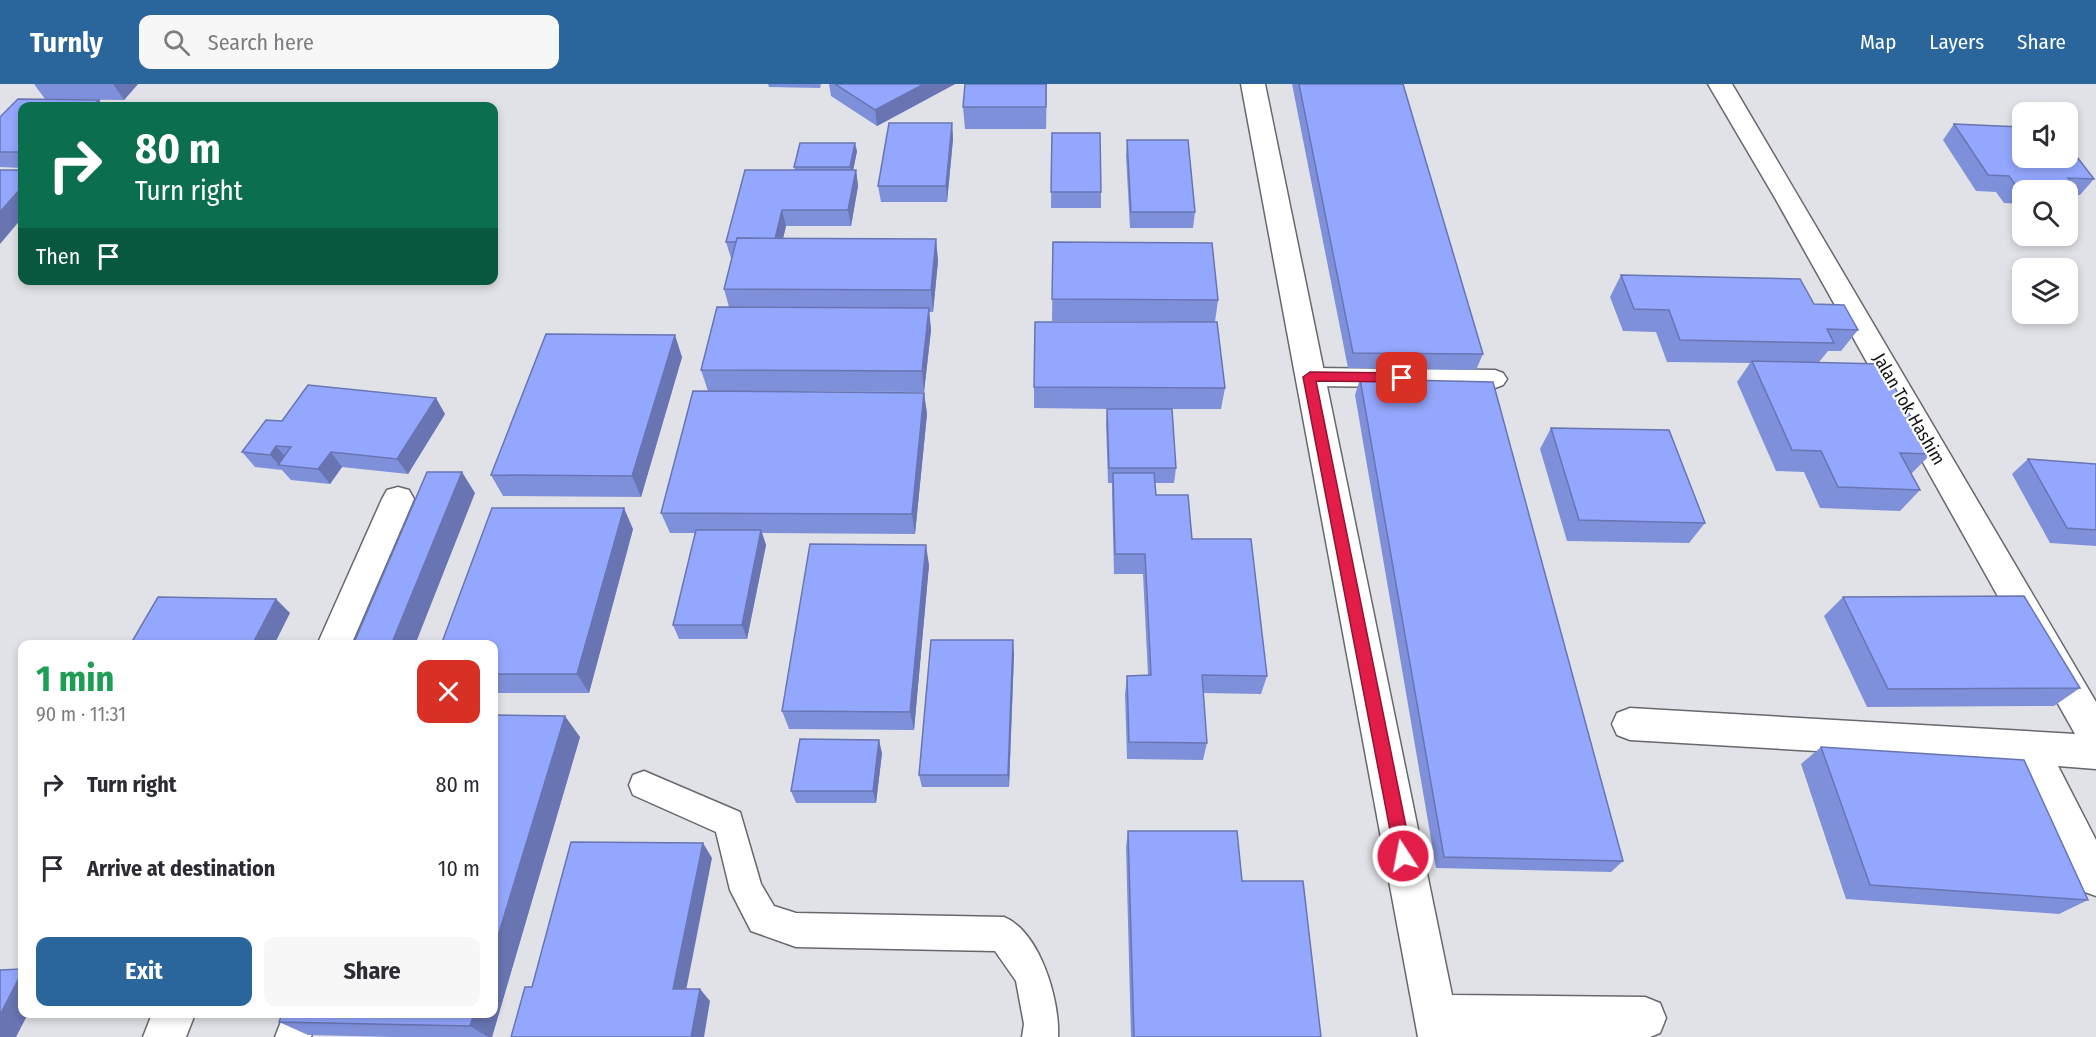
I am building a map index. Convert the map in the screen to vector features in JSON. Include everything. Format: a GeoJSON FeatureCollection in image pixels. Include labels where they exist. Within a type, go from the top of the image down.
{"type":"FeatureCollection","features":[{"type":"Feature","properties":{"kind":"street"},"geometry":{"type":"LineString","coordinates":[[1253,84],[1437,1027],[1645,1018]]}},
{"type":"Feature","properties":{"kind":"street","name":"Jalan Tok Hashim"},"geometry":{"type":"LineString","coordinates":[[1720,84],[1794,208],[2096,736]]}},
{"type":"Feature","properties":{"kind":"street"},"geometry":{"type":"LineString","coordinates":[[336,640],[398,499]]}},
{"type":"Feature","properties":{"kind":"street"},"geometry":{"type":"LineString","coordinates":[[1630,724],[2096,752]]}},
{"type":"Feature","properties":{"kind":"street"},"geometry":{"type":"LineString","coordinates":[[2031,747],[2076,842],[2096,877]]}},
{"type":"Feature","properties":{"kind":"street"},"geometry":{"type":"LineString","coordinates":[[164,1037],[172,1018]]}},
{"type":"Feature","properties":{"kind":"lane"},"geometry":{"type":"LineString","coordinates":[[1310,377],[1496,379]]}},
{"type":"Feature","properties":{"kind":"lane"},"geometry":{"type":"LineString","coordinates":[[644,785],[729,823],[746,890],[763,919],[796,930],[1004,934],[1032,975],[1041,1024],[1040,1037]]}},
{"type":"Feature","properties":{"kind":"lane"},"geometry":{"type":"LineString","coordinates":[[293,1037],[300,1018]]}},
{"type":"Feature","properties":{"kind":"building"},"geometry":{"type":"Polygon","coordinates":[[[835,84],[924,84],[875,110],[835,84]]]}},
{"type":"Feature","properties":{"kind":"building"},"geometry":{"type":"Polygon","coordinates":[[[965,84],[1046,84],[1046,107],[963,107],[965,84]]]}},
{"type":"Feature","properties":{"kind":"building"},"geometry":{"type":"Polygon","coordinates":[[[1299,84],[1403,84],[1483,354],[1353,353],[1299,84]]]}},
{"type":"Feature","properties":{"kind":"building"},"geometry":{"type":"Polygon","coordinates":[[[18,99],[99,100],[97,102],[18,102],[18,152],[0,152],[0,117],[18,99]]]}},
{"type":"Feature","properties":{"kind":"building"},"geometry":{"type":"Polygon","coordinates":[[[889,123],[952,123],[946,186],[878,186],[889,123]]]}},
{"type":"Feature","properties":{"kind":"building"},"geometry":{"type":"Polygon","coordinates":[[[1954,124],[2012,127],[2012,168],[2078,168],[2078,158],[2094,179],[2012,180],[2009,176],[1988,175],[1954,124]]]}},
{"type":"Feature","properties":{"kind":"building"},"geometry":{"type":"Polygon","coordinates":[[[1052,133],[1100,133],[1101,192],[1051,192],[1052,133]]]}},
{"type":"Feature","properties":{"kind":"building"},"geometry":{"type":"Polygon","coordinates":[[[1127,140],[1188,140],[1195,212],[1131,212],[1127,140]]]}},
{"type":"Feature","properties":{"kind":"building"},"geometry":{"type":"Polygon","coordinates":[[[800,143],[855,143],[850,167],[794,167],[800,143]]]}},
{"type":"Feature","properties":{"kind":"building"},"geometry":{"type":"Polygon","coordinates":[[[0,170],[18,170],[18,192],[0,212],[0,170]]]}},
{"type":"Feature","properties":{"kind":"building"},"geometry":{"type":"Polygon","coordinates":[[[745,170],[856,170],[848,210],[782,210],[775,239],[737,238],[737,242],[726,242],[745,170]]]}},
{"type":"Feature","properties":{"kind":"building"},"geometry":{"type":"Polygon","coordinates":[[[737,238],[936,239],[931,290],[724,289],[737,238]]]}},
{"type":"Feature","properties":{"kind":"building"},"geometry":{"type":"Polygon","coordinates":[[[1053,242],[1212,243],[1218,300],[1052,299],[1053,242]]]}},
{"type":"Feature","properties":{"kind":"building"},"geometry":{"type":"Polygon","coordinates":[[[1621,275],[1800,279],[1814,304],[1844,305],[1858,330],[1827,329],[1834,343],[1680,340],[1669,310],[1634,309],[1621,275]]]}},
{"type":"Feature","properties":{"kind":"building"},"geometry":{"type":"Polygon","coordinates":[[[717,307],[929,308],[922,371],[701,370],[717,307]]]}},
{"type":"Feature","properties":{"kind":"building"},"geometry":{"type":"Polygon","coordinates":[[[1035,322],[1217,322],[1225,388],[1034,387],[1035,322]]]}},
{"type":"Feature","properties":{"kind":"building"},"geometry":{"type":"Polygon","coordinates":[[[546,334],[675,335],[632,476],[491,475],[546,334]]]}},
{"type":"Feature","properties":{"kind":"building"},"geometry":{"type":"Polygon","coordinates":[[[1752,361],[1882,364],[1931,454],[1900,453],[1920,490],[1838,487],[1821,451],[1792,450],[1752,361]]]}},
{"type":"Feature","properties":{"kind":"building"},"geometry":{"type":"Polygon","coordinates":[[[1360,379],[1493,382],[1623,861],[1444,857],[1360,379]]]}},
{"type":"Feature","properties":{"kind":"building"},"geometry":{"type":"Polygon","coordinates":[[[308,385],[436,398],[397,459],[331,452],[318,469],[278,465],[291,447],[276,446],[270,455],[242,452],[266,420],[282,421],[308,385]]]}},
{"type":"Feature","properties":{"kind":"building"},"geometry":{"type":"Polygon","coordinates":[[[693,391],[924,393],[912,514],[661,513],[693,391]]]}},
{"type":"Feature","properties":{"kind":"building"},"geometry":{"type":"Polygon","coordinates":[[[1107,409],[1172,409],[1176,468],[1109,468],[1107,409]]]}},
{"type":"Feature","properties":{"kind":"building"},"geometry":{"type":"Polygon","coordinates":[[[1551,428],[1669,430],[1705,523],[1579,520],[1551,428]]]}},
{"type":"Feature","properties":{"kind":"building"},"geometry":{"type":"Polygon","coordinates":[[[2028,459],[2096,464],[2096,530],[2067,528],[2028,459]]]}},
{"type":"Feature","properties":{"kind":"building"},"geometry":{"type":"Polygon","coordinates":[[[427,472],[462,472],[393,640],[355,640],[427,472]]]}},
{"type":"Feature","properties":{"kind":"building"},"geometry":{"type":"Polygon","coordinates":[[[1113,473],[1154,473],[1156,495],[1188,495],[1192,539],[1251,539],[1267,676],[1202,675],[1207,743],[1129,742],[1127,676],[1151,675],[1145,554],[1115,554],[1113,473]]]}},
{"type":"Feature","properties":{"kind":"building"},"geometry":{"type":"Polygon","coordinates":[[[492,508],[624,508],[577,674],[498,674],[498,640],[443,640],[492,508]]]}},
{"type":"Feature","properties":{"kind":"building"},"geometry":{"type":"Polygon","coordinates":[[[696,530],[761,530],[742,625],[673,625],[696,530]]]}},
{"type":"Feature","properties":{"kind":"building"},"geometry":{"type":"Polygon","coordinates":[[[810,544],[926,545],[910,712],[782,711],[810,544]]]}},
{"type":"Feature","properties":{"kind":"building"},"geometry":{"type":"Polygon","coordinates":[[[2024,596],[2080,688],[1888,689],[1843,597],[2024,596]]]}},
{"type":"Feature","properties":{"kind":"building"},"geometry":{"type":"Polygon","coordinates":[[[158,597],[276,599],[255,640],[133,640],[158,597]]]}},
{"type":"Feature","properties":{"kind":"building"},"geometry":{"type":"Polygon","coordinates":[[[931,640],[1013,640],[1008,775],[919,775],[931,640]]]}},
{"type":"Feature","properties":{"kind":"building"},"geometry":{"type":"Polygon","coordinates":[[[498,715],[565,716],[498,936],[498,715]]]}},
{"type":"Feature","properties":{"kind":"building"},"geometry":{"type":"Polygon","coordinates":[[[800,739],[879,740],[873,791],[791,791],[800,739]]]}},
{"type":"Feature","properties":{"kind":"building"},"geometry":{"type":"Polygon","coordinates":[[[1821,747],[2024,760],[2088,900],[1870,885],[1821,747]]]}},
{"type":"Feature","properties":{"kind":"building"},"geometry":{"type":"Polygon","coordinates":[[[1128,831],[1237,831],[1242,881],[1303,881],[1321,1037],[1134,1037],[1128,831]]]}},
{"type":"Feature","properties":{"kind":"building"},"geometry":{"type":"Polygon","coordinates":[[[571,842],[703,843],[673,989],[700,989],[691,1037],[511,1037],[525,987],[532,987],[571,842]]]}},
{"type":"Feature","properties":{"kind":"building"},"geometry":{"type":"Polygon","coordinates":[[[18,969],[18,980],[0,1015],[0,970],[18,969]]]}},
{"type":"Feature","properties":{"kind":"building"},"geometry":{"type":"Polygon","coordinates":[[[280,1018],[473,1018],[470,1026],[279,1022],[280,1018]]]}},
{"type":"Feature","properties":{"kind":"route"},"geometry":{"type":"LineString","coordinates":[[1402,378],[1310,377],[1403,856]]}}]}
